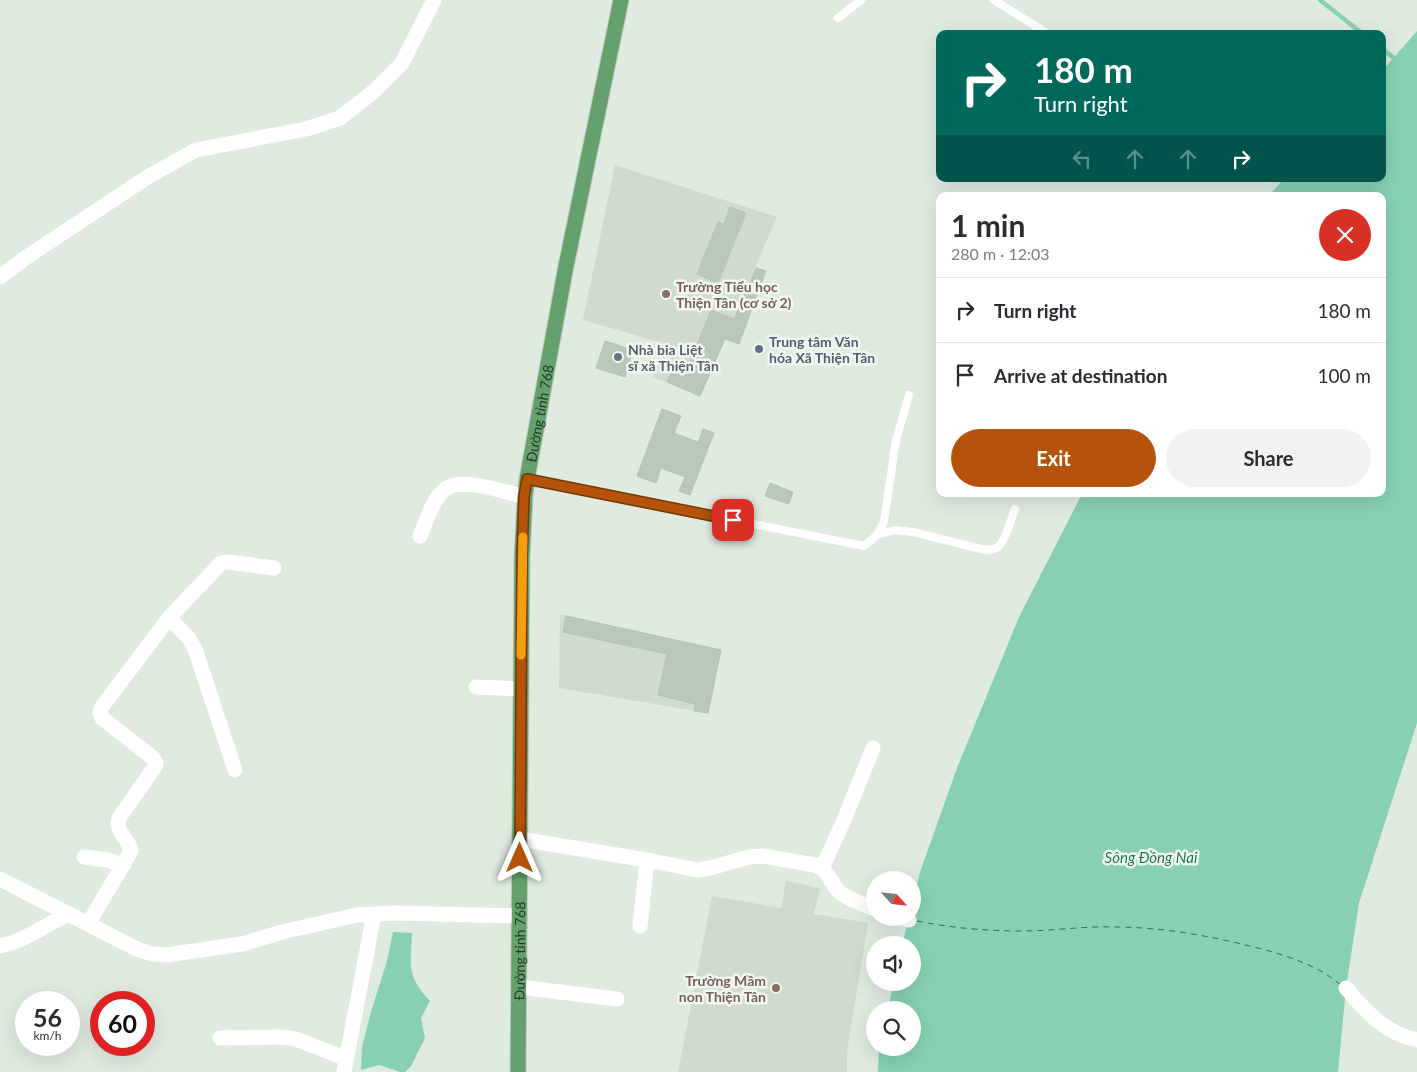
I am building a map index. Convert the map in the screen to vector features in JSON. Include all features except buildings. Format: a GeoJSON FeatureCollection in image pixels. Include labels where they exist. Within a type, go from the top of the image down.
{"type":"FeatureCollection","features":[{"type":"Feature","properties":{"kind":"main road","name":"Đường tỉnh 768"},"geometry":{"type":"LineString","coordinates":[[518,1072],[520,689],[524,497],[566,266],[620,0]]}},
{"type":"Feature","properties":{"kind":"street"},"geometry":{"type":"LineString","coordinates":[[0,277],[28,256],[149,176],[196,150],[306,129],[340,118],[373,92],[402,63],[434,0]]}},
{"type":"Feature","properties":{"kind":"street"},"geometry":{"type":"LineString","coordinates":[[420,536],[434,504],[443,491],[456,484],[471,484],[524,497]]}},
{"type":"Feature","properties":{"kind":"street"},"geometry":{"type":"LineString","coordinates":[[88,924],[124,866],[131,851],[130,844],[118,828],[119,818],[156,763],[153,758],[102,718],[101,708],[168,618],[221,563],[229,562],[274,568]]}},
{"type":"Feature","properties":{"kind":"street"},"geometry":{"type":"LineString","coordinates":[[168,618],[188,637],[194,649],[235,770]]}},
{"type":"Feature","properties":{"kind":"street"},"geometry":{"type":"LineString","coordinates":[[476,687],[520,689]]}},
{"type":"Feature","properties":{"kind":"street"},"geometry":{"type":"LineString","coordinates":[[822,868],[873,748]]}},
{"type":"Feature","properties":{"kind":"street"},"geometry":{"type":"LineString","coordinates":[[520,839],[697,870],[749,857],[762,856],[815,865],[822,868],[842,894],[866,906]]}},
{"type":"Feature","properties":{"kind":"street"},"geometry":{"type":"LineString","coordinates":[[84,857],[108,860],[124,866]]}},
{"type":"Feature","properties":{"kind":"street"},"geometry":{"type":"LineString","coordinates":[[640,926],[647,860]]}},
{"type":"Feature","properties":{"kind":"street"},"geometry":{"type":"LineString","coordinates":[[0,879],[137,949],[152,954],[166,955],[242,944],[282,932],[357,915],[394,913],[519,916]]}},
{"type":"Feature","properties":{"kind":"street"},"geometry":{"type":"LineString","coordinates":[[0,946],[22,938],[68,914]]}},
{"type":"Feature","properties":{"kind":"street"},"geometry":{"type":"LineString","coordinates":[[220,1038],[282,1036],[296,1039],[345,1065],[374,914]]}},
{"type":"Feature","properties":{"kind":"street"},"geometry":{"type":"LineString","coordinates":[[519,987],[617,998]]}},
{"type":"Feature","properties":{"kind":"street"},"geometry":{"type":"LineString","coordinates":[[1346,988],[1370,1015],[1384,1026],[1403,1037],[1417,1040]]}},
{"type":"Feature","properties":{"kind":"lane"},"geometry":{"type":"LineString","coordinates":[[838,18],[862,0]]}},
{"type":"Feature","properties":{"kind":"lane"},"geometry":{"type":"LineString","coordinates":[[994,0],[1042,30]]}},
{"type":"Feature","properties":{"kind":"lane"},"geometry":{"type":"LineString","coordinates":[[527,479],[864,546],[877,535],[884,522],[896,440],[909,395]]}},
{"type":"Feature","properties":{"kind":"lane"},"geometry":{"type":"LineString","coordinates":[[877,535],[895,530],[913,532],[981,549],[992,549],[998,547],[1015,509]]}},
{"type":"Feature","properties":{"kind":"shaded area","name":"Trường Tiểu học Thiện Tân (cơ sở 2)"},"geometry":{"type":"Polygon","coordinates":[[[615,165],[777,217],[700,396],[653,377],[666,344],[583,320],[615,165]]]}},
{"type":"Feature","properties":{"kind":"shaded area"},"geometry":{"type":"Polygon","coordinates":[[[560,614],[721,650],[708,713],[559,688],[560,614]]]}},
{"type":"Feature","properties":{"kind":"shaded area","name":"Trường Mầm non Thiện Tân"},"geometry":{"type":"Polygon","coordinates":[[[786,881],[820,888],[814,914],[866,923],[868,926],[847,1052],[847,1072],[678,1072],[712,896],[781,908],[786,881]]]}},
{"type":"Feature","properties":{"kind":"water","name":"Sông Đồng Nai"},"geometry":{"type":"Polygon","coordinates":[[[1417,31],[1417,723],[1359,903],[1346,988],[1338,1072],[878,1072],[879,1056],[921,1056],[921,1001],[889,1001],[892,991],[921,991],[921,936],[904,936],[907,926],[921,926],[920,871],[957,768],[1019,617],[1080,497],[1386,497],[1386,192],[1272,192],[1281,182],[1386,182],[1386,67],[1417,31]]]}},
{"type":"Feature","properties":{"kind":"water"},"geometry":{"type":"Polygon","coordinates":[[[393,932],[412,933],[411,962],[413,977],[430,1001],[421,1018],[425,1038],[411,1066],[405,1072],[379,1065],[361,1070],[362,1047],[387,961],[393,932]]]}},
{"type":"Feature","properties":{"kind":"waterway"},"geometry":{"type":"LineString","coordinates":[[1320,0],[1358,30]]}},
{"type":"Feature","properties":{"kind":"waterway"},"geometry":{"type":"LineString","coordinates":[[1386,52],[1397,60]]}},
{"type":"Feature","properties":{"kind":"ferry route"},"geometry":{"type":"LineString","coordinates":[[921,922],[996,930],[1033,931],[1113,927],[1158,929],[1188,933],[1266,950],[1288,957],[1319,970],[1341,985]]}},
{"type":"Feature","properties":{"kind":"slow traffic"},"geometry":{"type":"LineString","coordinates":[[521,655],[523,537]]}},
{"type":"Feature","properties":{"kind":"place","name":"Trường Tiểu học Thiện Tân (cơ sở 2)"},"geometry":{"type":"Point","coordinates":[666,294]}},
{"type":"Feature","properties":{"kind":"place","name":"Trung tâm Văn hóa Xã Thiện Tân"},"geometry":{"type":"Point","coordinates":[759,349]}},
{"type":"Feature","properties":{"kind":"place","name":"Nhà bia Liệt sĩ xã Thiện Tân"},"geometry":{"type":"Point","coordinates":[618,357]}},
{"type":"Feature","properties":{"kind":"place","name":"Trường Mầm non Thiện Tân"},"geometry":{"type":"Point","coordinates":[776,988]}},
{"type":"Feature","properties":{"kind":"route"},"geometry":{"type":"LineString","coordinates":[[520,858],[522,556],[524,497],[527,479],[733,520]]}}]}
